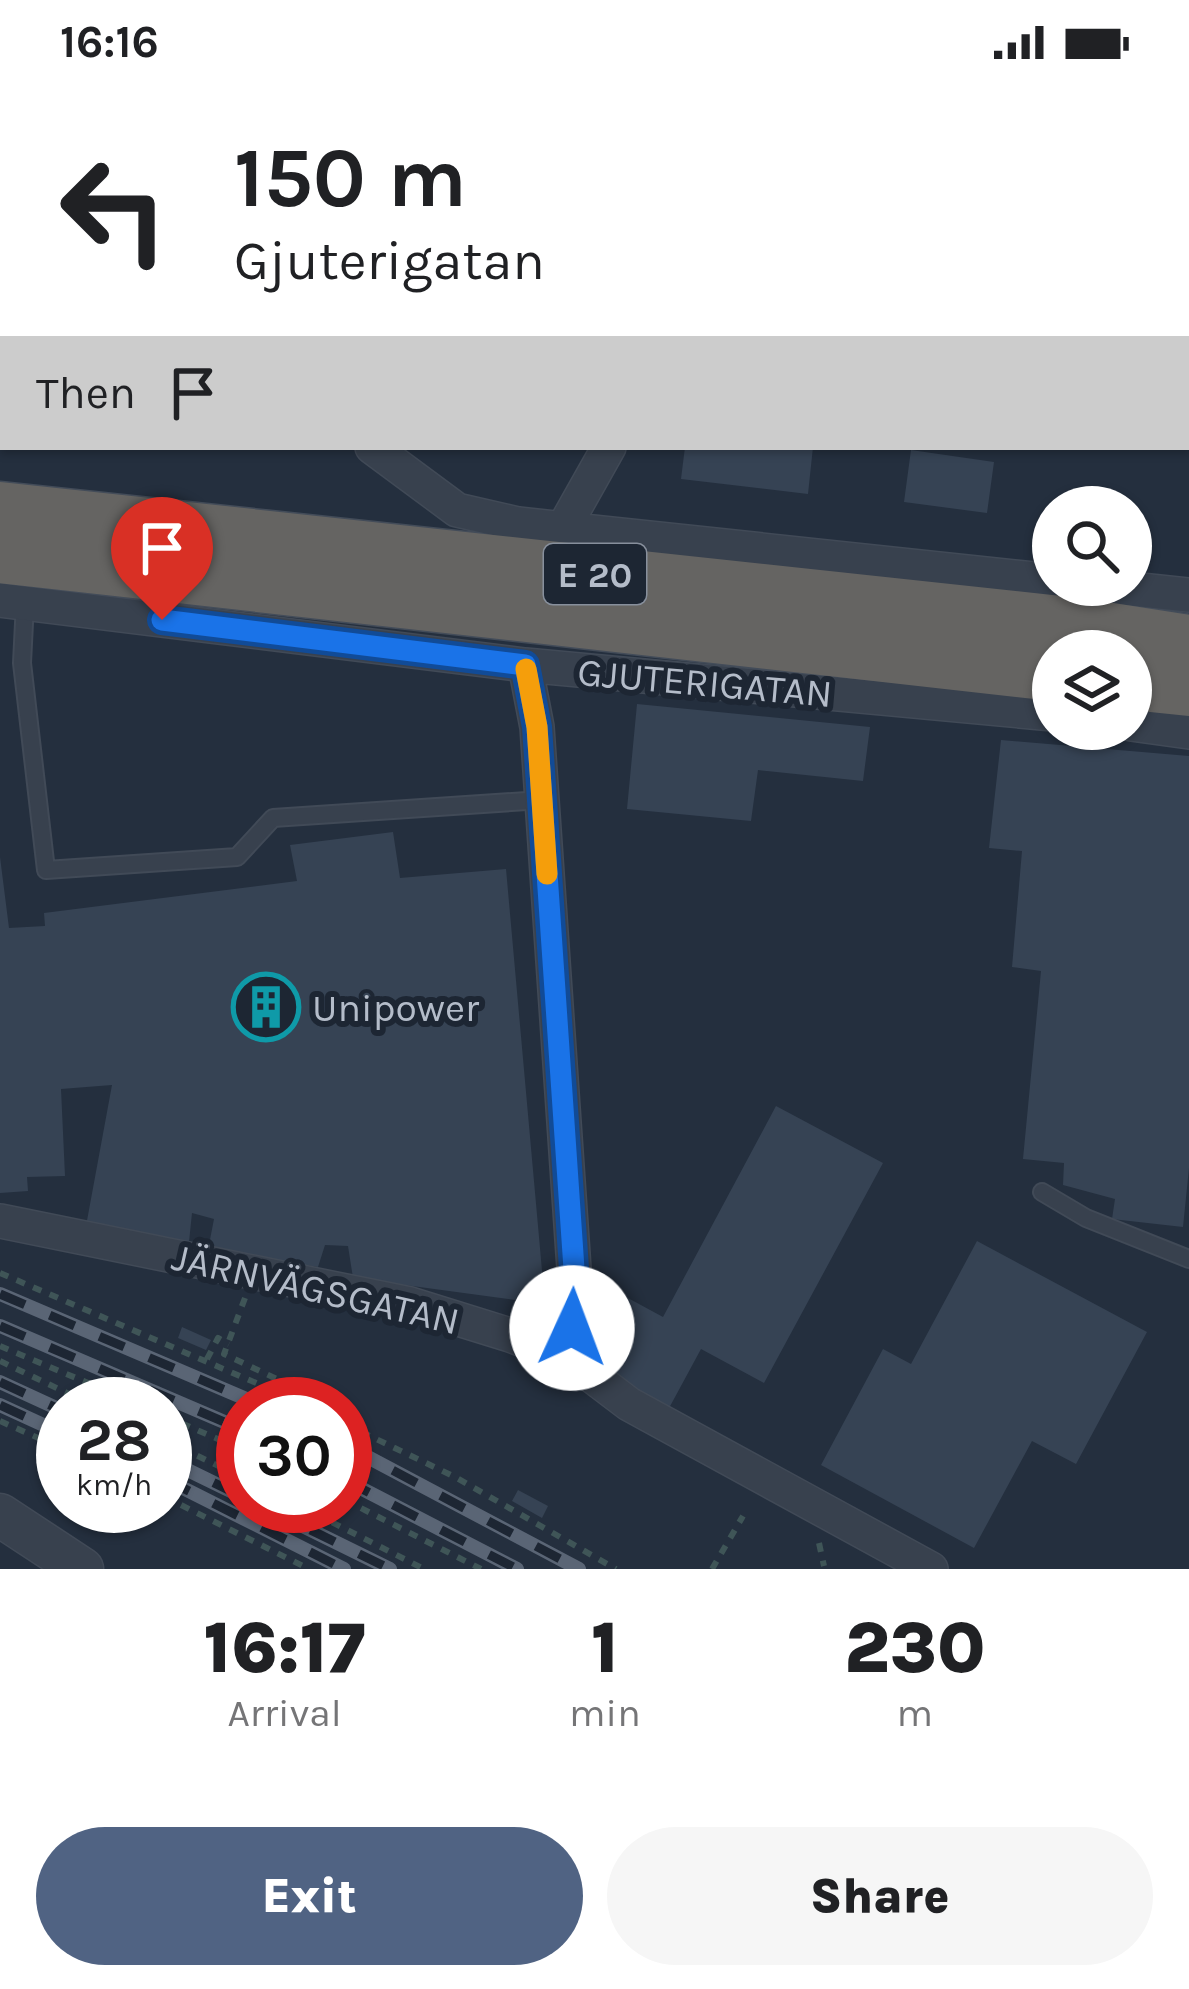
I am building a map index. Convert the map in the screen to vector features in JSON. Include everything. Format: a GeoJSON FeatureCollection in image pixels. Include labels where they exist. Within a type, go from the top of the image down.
{"type":"FeatureCollection","features":[{"type":"Feature","properties":{"kind":"highway","name":"E 20"},"geometry":{"type":"LineString","coordinates":[[0,509],[1079,625],[1189,642]]}},
{"type":"Feature","properties":{"kind":"highway","name":"E 20"},"geometry":{"type":"LineString","coordinates":[[8,586],[1032,672]]}},
{"type":"Feature","properties":{"kind":"highway"},"geometry":{"type":"LineString","coordinates":[[1152,685],[1189,689]]}},
{"type":"Feature","properties":{"kind":"street"},"geometry":{"type":"LineString","coordinates":[[376,450],[457,510],[564,527],[1032,578]]}},
{"type":"Feature","properties":{"kind":"street"},"geometry":{"type":"LineString","coordinates":[[564,527],[607,450]]}},
{"type":"Feature","properties":{"kind":"street","name":"GJUTERIGATAN"},"geometry":{"type":"LineString","coordinates":[[8,586],[525,665],[1032,712]]}},
{"type":"Feature","properties":{"kind":"street"},"geometry":{"type":"LineString","coordinates":[[1152,592],[1189,596]]}},
{"type":"Feature","properties":{"kind":"street"},"geometry":{"type":"LineString","coordinates":[[525,665],[537,727],[576,1298],[567,1357]]}},
{"type":"Feature","properties":{"kind":"street"},"geometry":{"type":"LineString","coordinates":[[1152,727],[1189,732]]}},
{"type":"Feature","properties":{"kind":"street","name":"JÄRNVÄGSGATAN"},"geometry":{"type":"LineString","coordinates":[[0,1221],[410,1304],[567,1357],[629,1403],[931,1569]]}},
{"type":"Feature","properties":{"kind":"street"},"geometry":{"type":"LineString","coordinates":[[0,1515],[82,1569]]}},
{"type":"Feature","properties":{"kind":"lane"},"geometry":{"type":"LineString","coordinates":[[8,586],[46,870],[237,857],[273,818],[542,800]]}},
{"type":"Feature","properties":{"kind":"lane"},"geometry":{"type":"LineString","coordinates":[[1042,1192],[1086,1218],[1155,1241],[1189,1259]]}},
{"type":"Feature","properties":{"kind":"path"},"geometry":{"type":"LineString","coordinates":[[250,1271],[224,1354],[272,1377]]}},
{"type":"Feature","properties":{"kind":"path"},"geometry":{"type":"LineString","coordinates":[[0,1273],[246,1377]]}},
{"type":"Feature","properties":{"kind":"path"},"geometry":{"type":"LineString","coordinates":[[207,1359],[218,1338],[229,1344]]}},
{"type":"Feature","properties":{"kind":"path"},"geometry":{"type":"LineString","coordinates":[[0,1346],[74,1377]]}},
{"type":"Feature","properties":{"kind":"path"},"geometry":{"type":"LineString","coordinates":[[0,1361],[36,1378]]}},
{"type":"Feature","properties":{"kind":"path"},"geometry":{"type":"LineString","coordinates":[[0,1421],[36,1437]]}},
{"type":"Feature","properties":{"kind":"path"},"geometry":{"type":"LineString","coordinates":[[372,1437],[616,1569]]}},
{"type":"Feature","properties":{"kind":"path"},"geometry":{"type":"LineString","coordinates":[[192,1510],[309,1569]]}},
{"type":"Feature","properties":{"kind":"path"},"geometry":{"type":"LineString","coordinates":[[372,1514],[482,1569]]}},
{"type":"Feature","properties":{"kind":"path"},"geometry":{"type":"LineString","coordinates":[[712,1569],[743,1516]]}},
{"type":"Feature","properties":{"kind":"path"},"geometry":{"type":"LineString","coordinates":[[353,1533],[424,1569]]}},
{"type":"Feature","properties":{"kind":"path"},"geometry":{"type":"LineString","coordinates":[[820,1546],[824,1568]]}},
{"type":"Feature","properties":{"kind":"building"},"geometry":{"type":"Polygon","coordinates":[[[685,450],[813,450],[808,494],[681,479],[685,450]]]}},
{"type":"Feature","properties":{"kind":"building"},"geometry":{"type":"Polygon","coordinates":[[[911,450],[994,462],[987,513],[904,502],[911,450]]]}},
{"type":"Feature","properties":{"kind":"building"},"geometry":{"type":"Polygon","coordinates":[[[637,704],[870,727],[863,781],[758,770],[751,821],[627,809],[637,704]]]}},
{"type":"Feature","properties":{"kind":"building"},"geometry":{"type":"Polygon","coordinates":[[[1001,740],[1032,743],[1032,750],[1189,756],[1189,1168],[1183,1227],[1112,1219],[1115,1199],[1063,1185],[1064,1163],[1023,1159],[1041,971],[1012,967],[1022,851],[989,848],[1001,740]]]}},
{"type":"Feature","properties":{"kind":"building","name":"Unipower"},"geometry":{"type":"Polygon","coordinates":[[[393,832],[400,878],[506,869],[545,1304],[353,1278],[348,1246],[325,1245],[318,1267],[208,1250],[214,1219],[192,1213],[189,1242],[86,1226],[112,1085],[61,1089],[65,1176],[27,1177],[28,1191],[0,1193],[0,857],[9,928],[45,926],[44,913],[297,881],[290,845],[393,832]]]}},
{"type":"Feature","properties":{"kind":"building"},"geometry":{"type":"Polygon","coordinates":[[[776,1106],[883,1163],[764,1383],[701,1349],[668,1410],[627,1388],[602,1349],[600,1318],[615,1291],[663,1317],[776,1106]]]}},
{"type":"Feature","properties":{"kind":"building"},"geometry":{"type":"Polygon","coordinates":[[[977,1241],[1147,1332],[1076,1464],[1032,1441],[974,1548],[821,1465],[883,1349],[911,1364],[977,1241]]]}},
{"type":"Feature","properties":{"kind":"building"},"geometry":{"type":"Polygon","coordinates":[[[182,1327],[211,1340],[206,1350],[178,1338],[182,1327]]]}},
{"type":"Feature","properties":{"kind":"building"},"geometry":{"type":"Polygon","coordinates":[[[518,1490],[548,1506],[542,1518],[512,1501],[518,1490]]]}},
{"type":"Feature","properties":{"kind":"railway"},"geometry":{"type":"LineString","coordinates":[[0,1294],[216,1386]]}},
{"type":"Feature","properties":{"kind":"railway"},"geometry":{"type":"LineString","coordinates":[[0,1326],[216,1418]]}},
{"type":"Feature","properties":{"kind":"railway"},"geometry":{"type":"LineString","coordinates":[[0,1382],[36,1399]]}},
{"type":"Feature","properties":{"kind":"railway"},"geometry":{"type":"LineString","coordinates":[[0,1405],[36,1422]]}},
{"type":"Feature","properties":{"kind":"railway"},"geometry":{"type":"LineString","coordinates":[[372,1459],[579,1569]]}},
{"type":"Feature","properties":{"kind":"railway"},"geometry":{"type":"LineString","coordinates":[[192,1472],[216,1484]]}},
{"type":"Feature","properties":{"kind":"railway"},"geometry":{"type":"LineString","coordinates":[[192,1493],[344,1569]]}},
{"type":"Feature","properties":{"kind":"railway"},"geometry":{"type":"LineString","coordinates":[[372,1494],[517,1569]]}},
{"type":"Feature","properties":{"kind":"railway"},"geometry":{"type":"LineString","coordinates":[[317,1533],[390,1569]]}},
{"type":"Feature","properties":{"kind":"slow traffic"},"geometry":{"type":"LineString","coordinates":[[526,669],[537,727],[547,874]]}},
{"type":"Feature","properties":{"kind":"place","name":"Unipower"},"geometry":{"type":"Point","coordinates":[266,1007]}},
{"type":"Feature","properties":{"kind":"route"},"geometry":{"type":"LineString","coordinates":[[162,620],[525,665],[537,727],[576,1298],[572,1328]]}}]}
